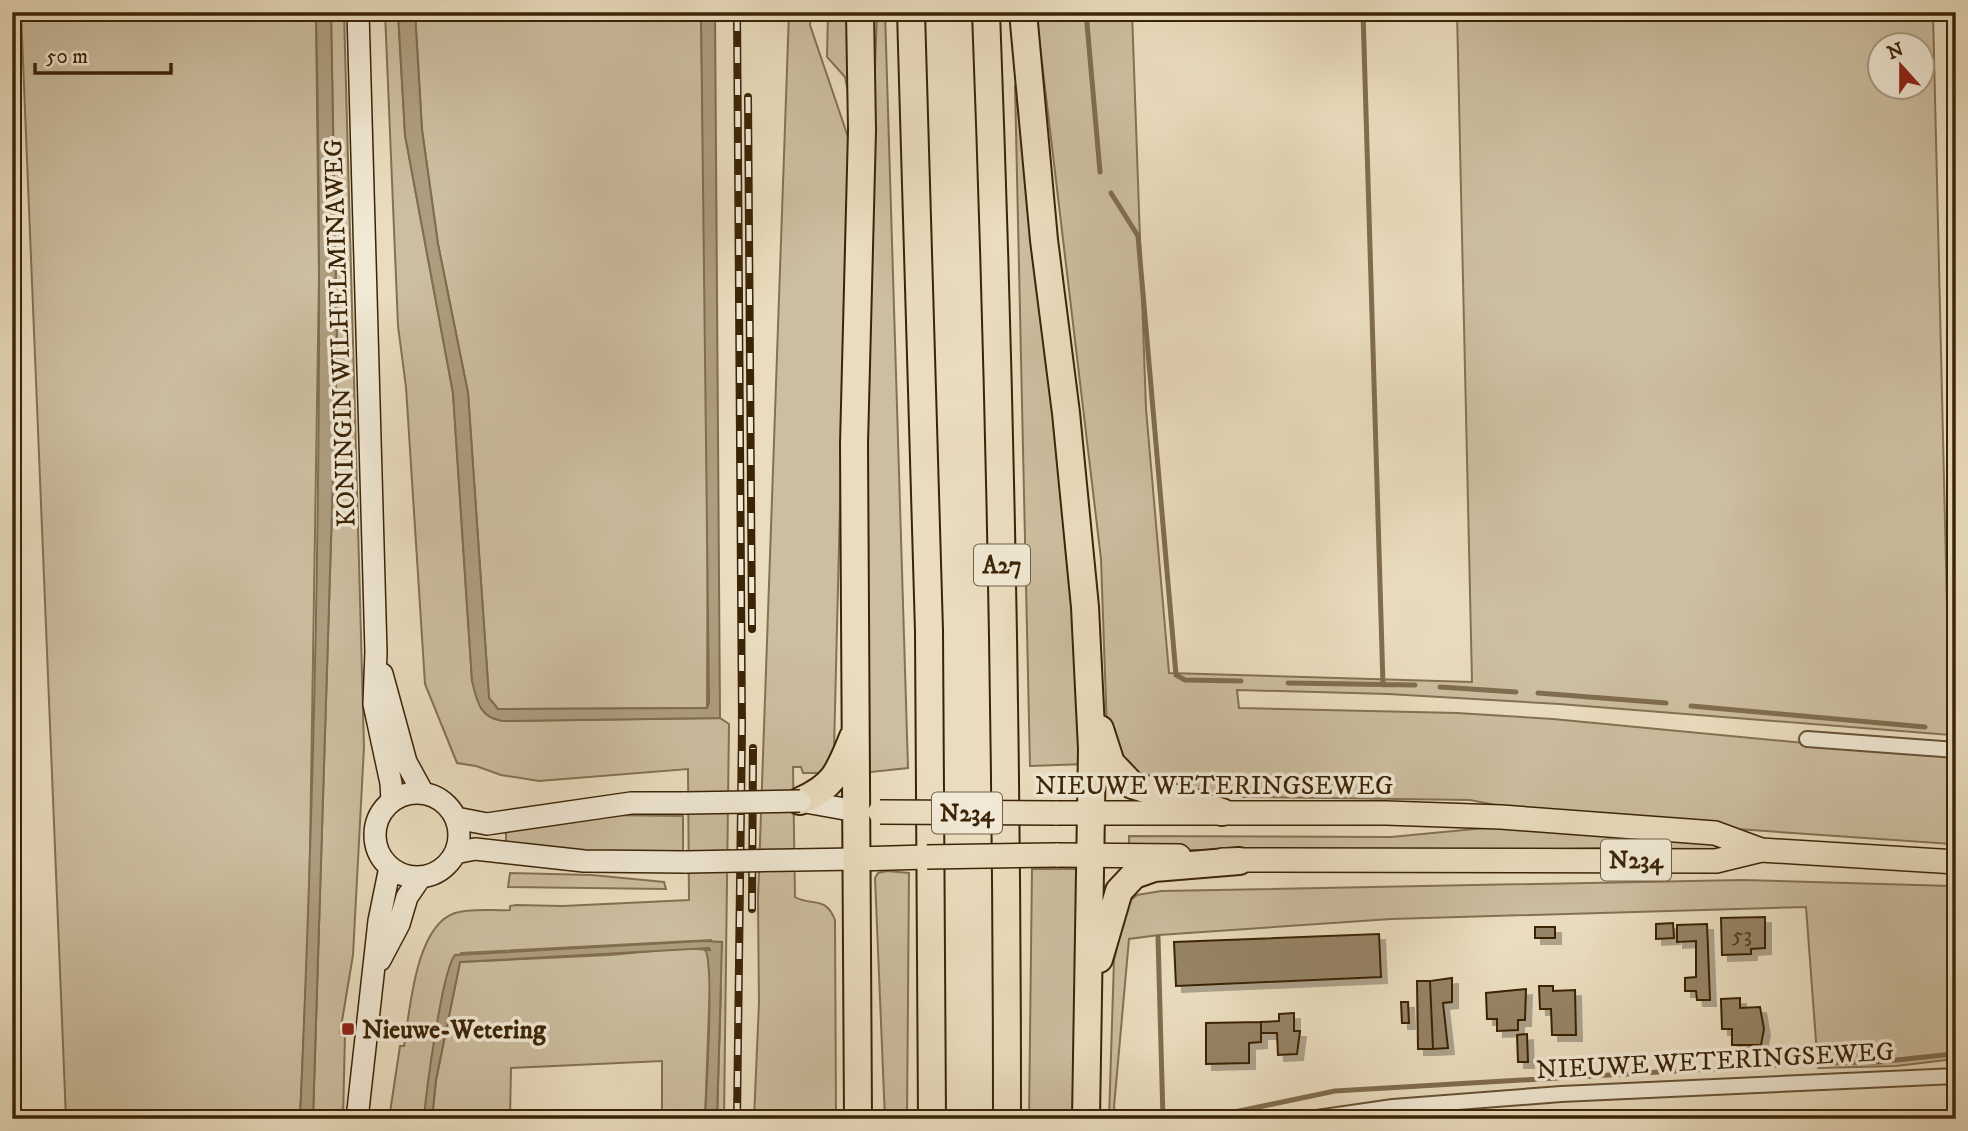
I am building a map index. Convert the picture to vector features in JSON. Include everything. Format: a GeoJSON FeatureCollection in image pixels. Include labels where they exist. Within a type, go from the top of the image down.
{"type":"FeatureCollection","features":[{"type":"Feature","properties":{"kind":"highway"},"geometry":{"type":"LineString","coordinates":[[858,1119],[868,859],[868,812],[856,729],[853,444],[862,130],[860,12]]}},
{"type":"Feature","properties":{"kind":"highway"},"geometry":{"type":"LineString","coordinates":[[911,12],[929,631],[932,1119]]}},
{"type":"Feature","properties":{"kind":"highway","name":"A27"},"geometry":{"type":"LineString","coordinates":[[986,12],[999,387],[1007,917],[1007,1119]]}},
{"type":"Feature","properties":{"kind":"highway"},"geometry":{"type":"LineString","coordinates":[[1023,12],[1044,240],[1080,543],[1090,709],[1090,991],[1086,1119]]}},
{"type":"Feature","properties":{"kind":"highway"},"geometry":{"type":"LineString","coordinates":[[1090,709],[1104,737],[1111,762],[1126,780],[1143,790],[1222,812]]}},
{"type":"Feature","properties":{"kind":"highway"},"geometry":{"type":"LineString","coordinates":[[800,802],[820,793],[836,777],[856,729]]}},
{"type":"Feature","properties":{"kind":"highway"},"geometry":{"type":"LineString","coordinates":[[1090,991],[1119,891],[1129,878],[1140,871],[1154,868],[1239,861]]}},
{"type":"Feature","properties":{"kind":"main road","name":"KONINGIN WILHELMINAWEG"},"geometry":{"type":"LineString","coordinates":[[358,12],[376,652],[374,704],[391,783],[392,801]]}},
{"type":"Feature","properties":{"kind":"main road","name":"KONINGIN WILHELMINAWEG"},"geometry":{"type":"LineString","coordinates":[[376,652],[406,762],[423,793]]}},
{"type":"Feature","properties":{"kind":"main road"},"geometry":{"type":"LineString","coordinates":[[423,793],[448,806],[456,818],[458,842],[455,853],[439,870],[420,877],[402,874],[390,867],[382,857],[375,833],[377,821],[392,801],[402,796],[423,793]]}},
{"type":"Feature","properties":{"kind":"main road","name":"NIEUWE WETERINGSEWEG"},"geometry":{"type":"LineString","coordinates":[[456,818],[487,824],[620,804],[800,802],[868,812],[1386,813],[1545,820],[1715,833],[1761,850],[1953,864]]}},
{"type":"Feature","properties":{"kind":"main road","name":"NIEUWE WETERINGSEWEG"},"geometry":{"type":"LineString","coordinates":[[455,853],[475,849],[584,861],[686,862],[1055,855],[1184,856],[1239,861],[1716,861],[1761,850]]}},
{"type":"Feature","properties":{"kind":"main road"},"geometry":{"type":"LineString","coordinates":[[358,1119],[367,1017],[376,967],[389,923],[390,867]]}},
{"type":"Feature","properties":{"kind":"main road"},"geometry":{"type":"LineString","coordinates":[[389,923],[420,877]]}},
{"type":"Feature","properties":{"kind":"street"},"geometry":{"type":"LineString","coordinates":[[1807,739],[1956,750]]}},
{"type":"Feature","properties":{"kind":"street","name":"NIEUWE WETERINGSEWEG"},"geometry":{"type":"LineString","coordinates":[[1310,1119],[1393,1107],[1561,1094],[1956,1076]]}},
{"type":"Feature","properties":{"kind":"shaded area"},"geometry":{"type":"Polygon","coordinates":[[[21,12],[316,12],[319,277],[309,914],[300,1119],[66,1119],[21,12]]]}},
{"type":"Feature","properties":{"kind":"shaded area"},"geometry":{"type":"Polygon","coordinates":[[[316,12],[331,12],[337,348],[313,1119],[300,1119],[317,566],[319,289],[316,12]]]}},
{"type":"Feature","properties":{"kind":"shaded area"},"geometry":{"type":"Polygon","coordinates":[[[331,12],[344,12],[364,747],[353,955],[340,1033],[345,1034],[343,1119],[313,1119],[337,348],[331,12]]]}},
{"type":"Feature","properties":{"kind":"shaded area"},"geometry":{"type":"Polygon","coordinates":[[[385,12],[398,12],[405,135],[453,393],[472,681],[502,721],[720,718],[729,724],[724,1119],[717,1119],[721,990],[711,940],[461,953],[437,1040],[424,1119],[389,1119],[400,1046],[404,1046],[417,971],[431,934],[442,921],[461,911],[510,910],[510,906],[516,905],[563,906],[689,900],[688,769],[539,781],[501,775],[476,766],[457,763],[425,684],[406,387],[398,326],[385,12]]]}},
{"type":"Feature","properties":{"kind":"shaded area"},"geometry":{"type":"Polygon","coordinates":[[[398,12],[415,12],[422,130],[438,244],[468,393],[489,698],[498,709],[707,708],[709,703],[701,12],[715,12],[720,718],[502,721],[488,716],[480,707],[472,681],[453,393],[405,135],[398,12]]]}},
{"type":"Feature","properties":{"kind":"shaded area"},"geometry":{"type":"Polygon","coordinates":[[[415,12],[701,12],[708,442],[707,708],[498,709],[489,698],[468,393],[438,244],[422,130],[415,12]]]}},
{"type":"Feature","properties":{"kind":"shaded area"},"geometry":{"type":"Polygon","coordinates":[[[789,12],[811,12],[810,25],[849,140],[834,749],[833,758],[823,773],[803,773],[801,767],[793,767],[795,897],[823,904],[835,920],[836,1119],[754,1119],[759,1003],[758,899],[789,12]]]}},
{"type":"Feature","properties":{"kind":"shaded area"},"geometry":{"type":"Polygon","coordinates":[[[828,12],[850,12],[848,92],[845,77],[827,57],[828,12]]]}},
{"type":"Feature","properties":{"kind":"shaded area"},"geometry":{"type":"Polygon","coordinates":[[[877,12],[885,12],[908,768],[862,773],[864,375],[877,12]]]}},
{"type":"Feature","properties":{"kind":"shaded area"},"geometry":{"type":"Polygon","coordinates":[[[1036,12],[1132,12],[1146,409],[1169,673],[1472,682],[1457,12],[1933,12],[1933,32],[1867,32],[1867,102],[1935,102],[1950,735],[1559,704],[1388,694],[1237,690],[1239,708],[1457,713],[1553,719],[1951,757],[1951,844],[1551,816],[1470,800],[1244,797],[1153,782],[1142,777],[1122,759],[1107,731],[1101,559],[1036,12]]]}},
{"type":"Feature","properties":{"kind":"shaded area"},"geometry":{"type":"Polygon","coordinates":[[[1015,85],[1040,287],[1069,474],[1086,764],[1030,766],[1015,85]]]}},
{"type":"Feature","properties":{"kind":"shaded area"},"geometry":{"type":"Polygon","coordinates":[[[603,815],[683,816],[683,854],[603,855],[506,846],[506,828],[603,815]]]}},
{"type":"Feature","properties":{"kind":"shaded area"},"geometry":{"type":"Polygon","coordinates":[[[1546,827],[1717,843],[1719,850],[1712,854],[1638,847],[1522,850],[1129,850],[1129,836],[1391,837],[1485,828],[1546,827]]]}},
{"type":"Feature","properties":{"kind":"shaded area"},"geometry":{"type":"Polygon","coordinates":[[[1032,869],[1077,869],[1079,1051],[1075,1119],[1029,1119],[1032,869]]]}},
{"type":"Feature","properties":{"kind":"shaded area"},"geometry":{"type":"Polygon","coordinates":[[[510,873],[592,875],[664,882],[666,889],[508,887],[510,873]]]}},
{"type":"Feature","properties":{"kind":"shaded area"},"geometry":{"type":"Polygon","coordinates":[[[878,873],[909,873],[907,1119],[885,1119],[875,878],[878,873]]]}},
{"type":"Feature","properties":{"kind":"shaded area"},"geometry":{"type":"Polygon","coordinates":[[[1743,880],[1951,886],[1952,923],[1956,923],[1956,937],[1952,938],[1954,1059],[1896,1066],[1818,1068],[1806,907],[1391,919],[1159,935],[1129,939],[1114,1107],[1118,1119],[1109,1119],[1114,960],[1127,903],[1137,895],[1161,891],[1743,880]]]}},
{"type":"Feature","properties":{"kind":"shaded area"},"geometry":{"type":"Polygon","coordinates":[[[722,942],[717,1119],[705,1119],[710,1001],[708,959],[705,950],[710,950],[709,948],[460,962],[436,1080],[432,1119],[424,1119],[440,1007],[455,955],[722,942]]]}},
{"type":"Feature","properties":{"kind":"shaded area"},"geometry":{"type":"Polygon","coordinates":[[[685,948],[710,950],[707,950],[710,982],[705,1119],[662,1119],[662,1061],[511,1068],[510,1119],[432,1119],[436,1080],[460,962],[610,955],[685,948]]]}},
{"type":"Feature","properties":{"kind":"building"},"geometry":{"type":"Polygon","coordinates":[[[1765,917],[1765,948],[1751,949],[1751,954],[1722,955],[1721,918],[1765,917]]]}},
{"type":"Feature","properties":{"kind":"building"},"geometry":{"type":"Polygon","coordinates":[[[1673,923],[1674,938],[1656,939],[1656,924],[1673,923]]]}},
{"type":"Feature","properties":{"kind":"building"},"geometry":{"type":"Polygon","coordinates":[[[1707,924],[1710,1000],[1697,1000],[1696,991],[1685,991],[1685,978],[1696,977],[1696,941],[1677,942],[1677,925],[1707,924]]]}},
{"type":"Feature","properties":{"kind":"building"},"geometry":{"type":"Polygon","coordinates":[[[1535,927],[1555,927],[1555,938],[1535,938],[1535,927]]]}},
{"type":"Feature","properties":{"kind":"building"},"geometry":{"type":"Polygon","coordinates":[[[1379,934],[1381,977],[1176,986],[1174,942],[1379,934]]]}},
{"type":"Feature","properties":{"kind":"building"},"geometry":{"type":"Polygon","coordinates":[[[1452,978],[1452,1002],[1443,1003],[1448,1048],[1433,1049],[1430,981],[1452,978]]]}},
{"type":"Feature","properties":{"kind":"building"},"geometry":{"type":"Polygon","coordinates":[[[1417,981],[1430,981],[1433,1049],[1418,1049],[1417,981]]]}},
{"type":"Feature","properties":{"kind":"building"},"geometry":{"type":"Polygon","coordinates":[[[1539,986],[1553,986],[1553,991],[1575,990],[1576,1035],[1552,1035],[1551,1009],[1540,1009],[1539,986]]]}},
{"type":"Feature","properties":{"kind":"building"},"geometry":{"type":"Polygon","coordinates":[[[1526,989],[1525,1020],[1518,1020],[1518,1030],[1497,1031],[1497,1019],[1487,1019],[1486,993],[1526,989]]]}},
{"type":"Feature","properties":{"kind":"building"},"geometry":{"type":"Polygon","coordinates":[[[1740,998],[1740,1008],[1760,1007],[1764,1029],[1761,1045],[1732,1045],[1732,1029],[1722,1029],[1721,999],[1740,998]]]}},
{"type":"Feature","properties":{"kind":"building"},"geometry":{"type":"Polygon","coordinates":[[[1401,1002],[1408,1002],[1409,1023],[1402,1023],[1401,1002]]]}},
{"type":"Feature","properties":{"kind":"building"},"geometry":{"type":"Polygon","coordinates":[[[1294,1013],[1294,1031],[1300,1031],[1297,1054],[1278,1055],[1277,1033],[1261,1033],[1261,1022],[1279,1021],[1279,1014],[1294,1013]]]}},
{"type":"Feature","properties":{"kind":"building"},"geometry":{"type":"Polygon","coordinates":[[[1261,1022],[1261,1042],[1249,1043],[1249,1063],[1206,1064],[1206,1023],[1261,1022]]]}},
{"type":"Feature","properties":{"kind":"building"},"geometry":{"type":"Polygon","coordinates":[[[1527,1034],[1528,1062],[1518,1062],[1517,1035],[1527,1034]]]}},
{"type":"Feature","properties":{"kind":"waterway"},"geometry":{"type":"LineString","coordinates":[[1086,12],[1100,172]]}},
{"type":"Feature","properties":{"kind":"waterway"},"geometry":{"type":"LineString","coordinates":[[1363,12],[1383,685]]}},
{"type":"Feature","properties":{"kind":"waterway"},"geometry":{"type":"LineString","coordinates":[[1111,193],[1138,236],[1176,675],[1185,680],[1241,681]]}},
{"type":"Feature","properties":{"kind":"waterway"},"geometry":{"type":"LineString","coordinates":[[1288,683],[1415,685]]}},
{"type":"Feature","properties":{"kind":"waterway"},"geometry":{"type":"LineString","coordinates":[[1440,687],[1516,692]]}},
{"type":"Feature","properties":{"kind":"waterway"},"geometry":{"type":"LineString","coordinates":[[1538,693],[1666,703]]}},
{"type":"Feature","properties":{"kind":"waterway"},"geometry":{"type":"LineString","coordinates":[[1691,706],[1925,727]]}},
{"type":"Feature","properties":{"kind":"waterway"},"geometry":{"type":"LineString","coordinates":[[1158,937],[1163,1119]]}},
{"type":"Feature","properties":{"kind":"waterway"},"geometry":{"type":"LineString","coordinates":[[1808,1063],[1878,1062],[1953,1054]]}},
{"type":"Feature","properties":{"kind":"waterway"},"geometry":{"type":"LineString","coordinates":[[1201,1119],[1335,1091],[1777,1065]]}},
{"type":"Feature","properties":{"kind":"railway"},"geometry":{"type":"LineString","coordinates":[[737,12],[742,727],[737,1119]]}},
{"type":"Feature","properties":{"kind":"railway"},"geometry":{"type":"LineString","coordinates":[[748,97],[752,629]]}},
{"type":"Feature","properties":{"kind":"railway"},"geometry":{"type":"LineString","coordinates":[[752,909],[753,748]]}},
{"type":"Feature","properties":{"kind":"place","name":"Nieuwe-Wetering"},"geometry":{"type":"Point","coordinates":[348,1029]}}]}
